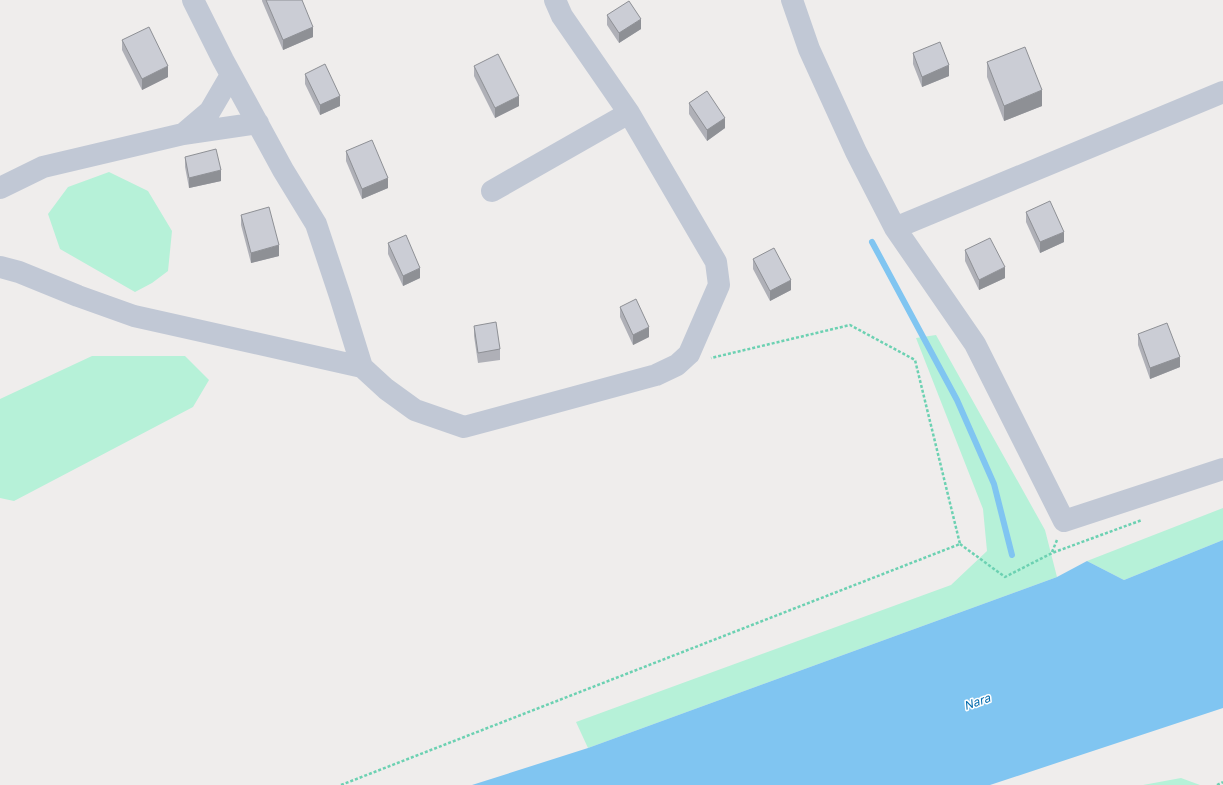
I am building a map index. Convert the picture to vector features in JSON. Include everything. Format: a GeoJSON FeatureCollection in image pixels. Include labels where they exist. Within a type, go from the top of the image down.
{"type":"FeatureCollection","features":[{"type":"Feature","properties":{"kind":"street"},"geometry":{"type":"LineString","coordinates":[[193,0],[231,75],[316,224],[362,367]]}},
{"type":"Feature","properties":{"kind":"street"},"geometry":{"type":"LineString","coordinates":[[0,267],[19,272],[78,296],[134,316],[362,367],[386,389],[415,410],[464,427],[656,375],[677,365],[688,354],[719,285],[716,262],[629,113],[562,16],[555,0]]}},
{"type":"Feature","properties":{"kind":"street"},"geometry":{"type":"LineString","coordinates":[[792,0],[809,49],[856,152],[896,228],[975,344],[1064,521],[1223,469]]}},
{"type":"Feature","properties":{"kind":"street"},"geometry":{"type":"LineString","coordinates":[[183,134],[210,111],[231,75]]}},
{"type":"Feature","properties":{"kind":"street"},"geometry":{"type":"LineString","coordinates":[[896,228],[1223,92]]}},
{"type":"Feature","properties":{"kind":"street"},"geometry":{"type":"LineString","coordinates":[[492,191],[629,113]]}},
{"type":"Feature","properties":{"kind":"street"},"geometry":{"type":"LineString","coordinates":[[0,188],[43,167],[183,134],[258,123]]}},
{"type":"Feature","properties":{"kind":"path"},"geometry":{"type":"LineString","coordinates":[[341,785],[960,544],[915,360],[850,325],[677,365]]}},
{"type":"Feature","properties":{"kind":"path"},"geometry":{"type":"LineString","coordinates":[[1217,785],[1223,782]]}},
{"type":"Feature","properties":{"kind":"green space"},"geometry":{"type":"Polygon","coordinates":[[[109,172],[148,191],[172,231],[168,271],[152,283],[135,292],[60,249],[48,214],[68,187],[109,172]]]}},
{"type":"Feature","properties":{"kind":"green space"},"geometry":{"type":"Polygon","coordinates":[[[936,335],[1045,530],[1057,577],[588,748],[576,722],[951,585],[987,551],[983,509],[916,338],[936,335]]]}},
{"type":"Feature","properties":{"kind":"green space"},"geometry":{"type":"Polygon","coordinates":[[[92,356],[185,356],[209,380],[193,407],[14,501],[0,498],[0,399],[92,356]]]}},
{"type":"Feature","properties":{"kind":"green space"},"geometry":{"type":"Polygon","coordinates":[[[1223,508],[1223,540],[1124,580],[1087,561],[1223,508]]]}},
{"type":"Feature","properties":{"kind":"green space"},"geometry":{"type":"Polygon","coordinates":[[[1181,778],[1200,785],[1143,785],[1181,778]]]}},
{"type":"Feature","properties":{"kind":"water","name":"Nara"},"geometry":{"type":"Polygon","coordinates":[[[1223,540],[1223,708],[990,785],[472,785],[588,748],[1057,577],[1087,561],[1124,580],[1223,540]]]}},
{"type":"Feature","properties":{"kind":"building"},"geometry":{"type":"Polygon","coordinates":[[[266,0],[302,0],[313,27],[283,40],[266,0]]]}},
{"type":"Feature","properties":{"kind":"building"},"geometry":{"type":"Polygon","coordinates":[[[629,1],[641,19],[619,33],[607,15],[629,1]]]}},
{"type":"Feature","properties":{"kind":"building"},"geometry":{"type":"Polygon","coordinates":[[[149,27],[168,66],[142,79],[122,40],[149,27]]]}},
{"type":"Feature","properties":{"kind":"building"},"geometry":{"type":"Polygon","coordinates":[[[940,42],[949,65],[922,77],[913,53],[940,42]]]}},
{"type":"Feature","properties":{"kind":"building"},"geometry":{"type":"Polygon","coordinates":[[[1025,47],[1042,90],[1004,106],[987,62],[1025,47]]]}},
{"type":"Feature","properties":{"kind":"building"},"geometry":{"type":"Polygon","coordinates":[[[498,54],[519,96],[495,108],[474,66],[498,54]]]}},
{"type":"Feature","properties":{"kind":"building"},"geometry":{"type":"Polygon","coordinates":[[[325,64],[340,96],[320,105],[305,74],[325,64]]]}},
{"type":"Feature","properties":{"kind":"building"},"geometry":{"type":"Polygon","coordinates":[[[707,91],[725,118],[707,130],[689,103],[707,91]]]}},
{"type":"Feature","properties":{"kind":"building"},"geometry":{"type":"Polygon","coordinates":[[[372,140],[388,178],[362,189],[346,151],[372,140]]]}},
{"type":"Feature","properties":{"kind":"building"},"geometry":{"type":"Polygon","coordinates":[[[216,149],[221,170],[189,178],[185,157],[216,149]]]}},
{"type":"Feature","properties":{"kind":"building"},"geometry":{"type":"Polygon","coordinates":[[[1050,201],[1064,232],[1040,242],[1026,212],[1050,201]]]}},
{"type":"Feature","properties":{"kind":"building"},"geometry":{"type":"Polygon","coordinates":[[[269,207],[279,245],[251,253],[241,215],[269,207]]]}},
{"type":"Feature","properties":{"kind":"building"},"geometry":{"type":"Polygon","coordinates":[[[406,235],[420,268],[403,276],[388,243],[406,235]]]}},
{"type":"Feature","properties":{"kind":"building"},"geometry":{"type":"Polygon","coordinates":[[[990,238],[1005,267],[979,280],[965,250],[990,238]]]}},
{"type":"Feature","properties":{"kind":"building"},"geometry":{"type":"Polygon","coordinates":[[[774,248],[791,280],[770,291],[753,259],[774,248]]]}},
{"type":"Feature","properties":{"kind":"building"},"geometry":{"type":"Polygon","coordinates":[[[636,299],[649,327],[633,335],[620,307],[636,299]]]}},
{"type":"Feature","properties":{"kind":"building"},"geometry":{"type":"Polygon","coordinates":[[[496,322],[500,349],[478,353],[474,326],[496,322]]]}},
{"type":"Feature","properties":{"kind":"building"},"geometry":{"type":"Polygon","coordinates":[[[1167,323],[1180,357],[1150,368],[1138,334],[1167,323]]]}},
{"type":"Feature","properties":{"kind":"waterway"},"geometry":{"type":"LineString","coordinates":[[872,242],[957,400],[994,484],[1012,555]]}}]}
